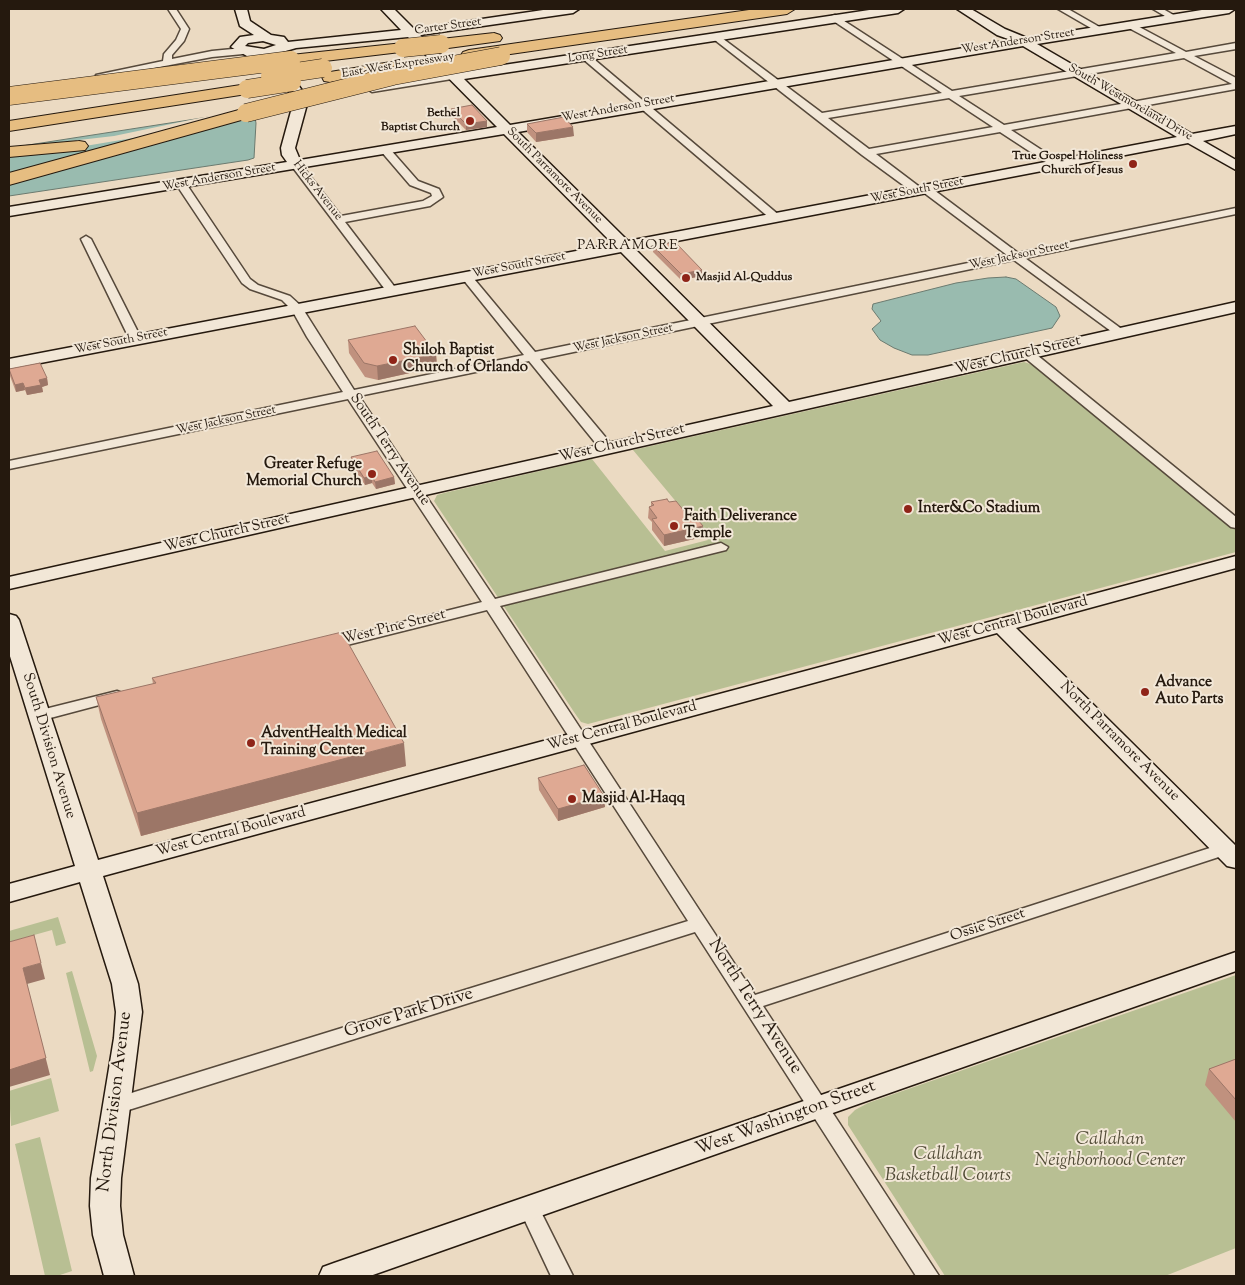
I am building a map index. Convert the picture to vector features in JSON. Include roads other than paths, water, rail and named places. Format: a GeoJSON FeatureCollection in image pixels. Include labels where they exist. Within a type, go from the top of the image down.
{"type":"FeatureCollection","features":[{"type":"Feature","properties":{"kind":"highway","name":"East-West Expressway"},"geometry":{"type":"LineString","coordinates":[[9,126],[327,72],[410,55],[718,9]]}},
{"type":"Feature","properties":{"kind":"highway","name":"East-West Expressway"},"geometry":{"type":"LineString","coordinates":[[447,50],[616,35],[787,9]]}},
{"type":"Feature","properties":{"kind":"highway"},"geometry":{"type":"LineString","coordinates":[[9,180],[246,113],[411,72],[616,35]]}},
{"type":"Feature","properties":{"kind":"highway"},"geometry":{"type":"LineString","coordinates":[[9,96],[277,49],[410,55]]}},
{"type":"Feature","properties":{"kind":"highway","name":"East-West Expressway"},"geometry":{"type":"LineString","coordinates":[[9,116],[243,85]]}},
{"type":"Feature","properties":{"kind":"highway"},"geometry":{"type":"LineString","coordinates":[[9,152],[116,140],[246,113]]}},
{"type":"Feature","properties":{"kind":"street"},"geometry":{"type":"LineString","coordinates":[[167,64],[168,54],[180,41],[185,29],[172,9]]}},
{"type":"Feature","properties":{"kind":"street"},"geometry":{"type":"LineString","coordinates":[[241,9],[244,23],[244,47]]}},
{"type":"Feature","properties":{"kind":"street","name":"South Parramore Avenue"},"geometry":{"type":"LineString","coordinates":[[387,9],[785,408]]}},
{"type":"Feature","properties":{"kind":"street","name":"Carter Street"},"geometry":{"type":"LineString","coordinates":[[244,47],[277,49],[323,40],[411,33],[573,9]]}},
{"type":"Feature","properties":{"kind":"street","name":"Long Street"},"geometry":{"type":"LineString","coordinates":[[299,101],[898,9]]}},
{"type":"Feature","properties":{"kind":"street","name":"South Westmoreland Drive"},"geometry":{"type":"LineString","coordinates":[[963,9],[1001,32],[1024,41],[1236,166]]}},
{"type":"Feature","properties":{"kind":"street","name":"South Westmoreland Drive"},"geometry":{"type":"LineString","coordinates":[[976,9],[1012,30],[1024,41]]}},
{"type":"Feature","properties":{"kind":"street"},"geometry":{"type":"LineString","coordinates":[[1062,9],[1099,29]]}},
{"type":"Feature","properties":{"kind":"street"},"geometry":{"type":"LineString","coordinates":[[1157,9],[1173,18]]}},
{"type":"Feature","properties":{"kind":"street","name":"West Anderson Street"},"geometry":{"type":"LineString","coordinates":[[9,212],[385,150],[900,61],[1229,9]]}},
{"type":"Feature","properties":{"kind":"street"},"geometry":{"type":"LineString","coordinates":[[835,18],[1056,164]]}},
{"type":"Feature","properties":{"kind":"street"},"geometry":{"type":"LineString","coordinates":[[244,23],[277,49],[299,101]]}},
{"type":"Feature","properties":{"kind":"street"},"geometry":{"type":"LineString","coordinates":[[1130,25],[1236,82]]}},
{"type":"Feature","properties":{"kind":"street"},"geometry":{"type":"LineString","coordinates":[[715,37],[866,153],[922,190],[1119,333]]}},
{"type":"Feature","properties":{"kind":"street"},"geometry":{"type":"LineString","coordinates":[[818,117],[1236,46]]}},
{"type":"Feature","properties":{"kind":"street"},"geometry":{"type":"LineString","coordinates":[[9,91],[167,64],[244,47],[277,49]]}},
{"type":"Feature","properties":{"kind":"street"},"geometry":{"type":"LineString","coordinates":[[586,57],[776,218]]}},
{"type":"Feature","properties":{"kind":"street"},"geometry":{"type":"LineString","coordinates":[[866,153],[1236,86]]}},
{"type":"Feature","properties":{"kind":"street","name":"Hicks Avenue"},"geometry":{"type":"LineString","coordinates":[[299,101],[298,117],[288,148],[289,156],[340,220],[391,290]]}},
{"type":"Feature","properties":{"kind":"street","name":"West South Street"},"geometry":{"type":"LineString","coordinates":[[9,364],[135,338],[1236,130]]}},
{"type":"Feature","properties":{"kind":"street"},"geometry":{"type":"LineString","coordinates":[[340,220],[420,205],[436,200],[438,194],[414,184],[385,150]]}},
{"type":"Feature","properties":{"kind":"street","name":"South Terry Avenue"},"geometry":{"type":"LineString","coordinates":[[181,184],[246,281],[254,287],[286,298],[297,308],[313,337],[492,604],[579,738]]}},
{"type":"Feature","properties":{"kind":"street","name":"West Jackson Street"},"geometry":{"type":"LineString","coordinates":[[9,465],[1236,211]]}},
{"type":"Feature","properties":{"kind":"street"},"geometry":{"type":"LineString","coordinates":[[86,239],[135,338]]}},
{"type":"Feature","properties":{"kind":"street"},"geometry":{"type":"LineString","coordinates":[[466,276],[607,448]]}},
{"type":"Feature","properties":{"kind":"street","name":"West Church Street"},"geometry":{"type":"LineString","coordinates":[[9,583],[1236,307]]}},
{"type":"Feature","properties":{"kind":"street"},"geometry":{"type":"LineString","coordinates":[[1028,354],[1236,524]]}},
{"type":"Feature","properties":{"kind":"street","name":"West Pine Street"},"geometry":{"type":"LineString","coordinates":[[308,649],[721,547]]}},
{"type":"Feature","properties":{"kind":"street","name":"West Central Boulevard"},"geometry":{"type":"LineString","coordinates":[[9,893],[1236,562]]}},
{"type":"Feature","properties":{"kind":"street","name":"South Division Avenue"},"geometry":{"type":"LineString","coordinates":[[9,620],[88,872]]}},
{"type":"Feature","properties":{"kind":"street","name":"North Parramore Avenue"},"geometry":{"type":"LineString","coordinates":[[1001,625],[1231,854]]}},
{"type":"Feature","properties":{"kind":"street"},"geometry":{"type":"LineString","coordinates":[[39,716],[130,693]]}},
{"type":"Feature","properties":{"kind":"street","name":"North Terry Avenue"},"geometry":{"type":"LineString","coordinates":[[579,738],[928,1276]]}},
{"type":"Feature","properties":{"kind":"street","name":"Ossie Street"},"geometry":{"type":"LineString","coordinates":[[751,1003],[1231,854]]}},
{"type":"Feature","properties":{"kind":"street","name":"North Division Avenue"},"geometry":{"type":"LineString","coordinates":[[88,872],[125,984],[129,1012],[119,1105],[106,1178],[105,1206],[108,1236],[119,1276]]}},
{"type":"Feature","properties":{"kind":"street","name":"Grove Park Drive"},"geometry":{"type":"LineString","coordinates":[[119,1105],[700,924]]}},
{"type":"Feature","properties":{"kind":"street","name":"West Washington Street"},"geometry":{"type":"LineString","coordinates":[[334,1276],[1236,961]]}},
{"type":"Feature","properties":{"kind":"street"},"geometry":{"type":"LineString","coordinates":[[529,1208],[562,1276]]}},
{"type":"Feature","properties":{"kind":"water"},"geometry":{"type":"Polygon","coordinates":[[[247,111],[254,113],[256,123],[254,158],[9,196],[9,148],[247,111]]]}},
{"type":"Feature","properties":{"kind":"water"},"geometry":{"type":"Polygon","coordinates":[[[1006,277],[1016,279],[1056,307],[1060,316],[1052,328],[928,355],[912,355],[894,348],[880,340],[872,329],[881,321],[872,309],[873,304],[956,283],[1006,277]]]}},
{"type":"Feature","properties":{"kind":"place","name":"Bethel Baptist Church"},"geometry":{"type":"Point","coordinates":[470,121]}},
{"type":"Feature","properties":{"kind":"place","name":"True Gospel Holiness Church of Jesus"},"geometry":{"type":"Point","coordinates":[1133,164]}},
{"type":"Feature","properties":{"kind":"place","name":"Masjid Al-Quddus"},"geometry":{"type":"Point","coordinates":[686,278]}},
{"type":"Feature","properties":{"kind":"place","name":"Shiloh Baptist Church of Orlando"},"geometry":{"type":"Point","coordinates":[393,360]}},
{"type":"Feature","properties":{"kind":"place","name":"Greater Refuge Memorial Church"},"geometry":{"type":"Point","coordinates":[372,474]}},
{"type":"Feature","properties":{"kind":"place","name":"Inter&Co Stadium"},"geometry":{"type":"Point","coordinates":[908,509]}},
{"type":"Feature","properties":{"kind":"place","name":"Faith Deliverance Temple"},"geometry":{"type":"Point","coordinates":[674,526]}},
{"type":"Feature","properties":{"kind":"place","name":"Advance Auto Parts"},"geometry":{"type":"Point","coordinates":[1145,692]}},
{"type":"Feature","properties":{"kind":"place","name":"AdventHealth Medical Training Center"},"geometry":{"type":"Point","coordinates":[251,743]}},
{"type":"Feature","properties":{"kind":"place","name":"Masjid Al-Haqq"},"geometry":{"type":"Point","coordinates":[572,799]}},
{"type":"Feature","properties":{"kind":"district","name":"PARRAMORE"},"geometry":{"type":"Point","coordinates":[628,247]}},
{"type":"Feature","properties":{"kind":"park label","name":"Callahan Neighborhood Center"},"geometry":{"type":"Point","coordinates":[1110,1151]}},
{"type":"Feature","properties":{"kind":"park label","name":"Callahan Basketball Courts"},"geometry":{"type":"Point","coordinates":[948,1166]}}]}
